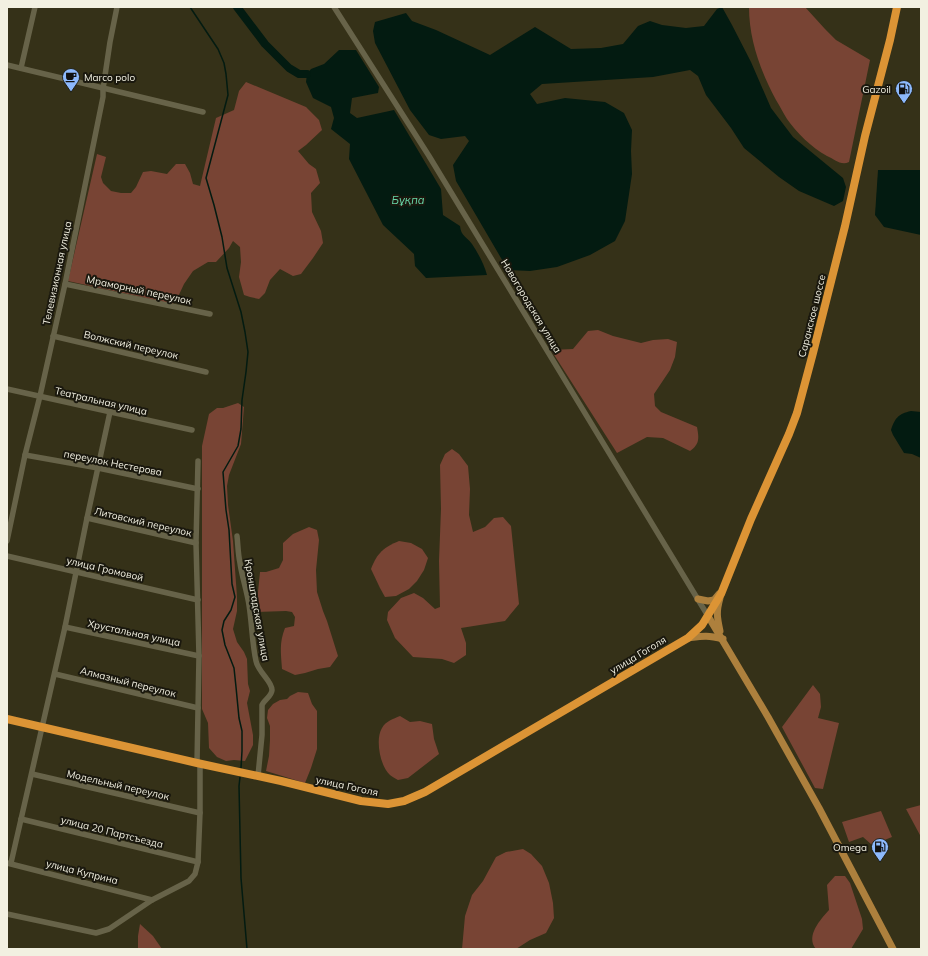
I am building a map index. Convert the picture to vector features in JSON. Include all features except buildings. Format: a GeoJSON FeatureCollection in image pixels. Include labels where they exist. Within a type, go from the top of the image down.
{"type":"FeatureCollection","features":[{"type":"Feature","properties":{"kind":"highway","name":"Саранское шоссе"},"geometry":{"type":"LineString","coordinates":[[708,616],[721,594],[751,519],[797,413],[845,226],[865,136],[897,7]]}},
{"type":"Feature","properties":{"kind":"highway","name":"улица Гоголя"},"geometry":{"type":"LineString","coordinates":[[7,719],[361,801],[388,804],[425,792],[688,638],[702,625],[708,616]]}},
{"type":"Feature","properties":{"kind":"main road"},"geometry":{"type":"LineString","coordinates":[[698,599],[708,601],[714,600],[724,585]]}},
{"type":"Feature","properties":{"kind":"main road"},"geometry":{"type":"LineString","coordinates":[[721,594],[717,610],[723,639]]}},
{"type":"Feature","properties":{"kind":"main road"},"geometry":{"type":"LineString","coordinates":[[708,616],[723,639],[828,824],[892,949]]}},
{"type":"Feature","properties":{"kind":"main road"},"geometry":{"type":"LineString","coordinates":[[688,638],[705,635],[723,639]]}},
{"type":"Feature","properties":{"kind":"street"},"geometry":{"type":"LineString","coordinates":[[21,68],[35,7]]}},
{"type":"Feature","properties":{"kind":"street","name":"Телевизионная улица"},"geometry":{"type":"LineString","coordinates":[[7,541],[25,455],[65,284],[103,97],[110,42],[117,7]]}},
{"type":"Feature","properties":{"kind":"street","name":"Новогородская улица"},"geometry":{"type":"LineString","coordinates":[[334,7],[433,163],[708,616]]}},
{"type":"Feature","properties":{"kind":"street"},"geometry":{"type":"LineString","coordinates":[[7,65],[203,112]]}},
{"type":"Feature","properties":{"kind":"street","name":"Мраморный переулок"},"geometry":{"type":"LineString","coordinates":[[65,284],[210,314]]}},
{"type":"Feature","properties":{"kind":"street","name":"Волжский переулок"},"geometry":{"type":"LineString","coordinates":[[53,336],[206,372]]}},
{"type":"Feature","properties":{"kind":"street","name":"Театральная улица"},"geometry":{"type":"LineString","coordinates":[[7,389],[192,430]]}},
{"type":"Feature","properties":{"kind":"street"},"geometry":{"type":"LineString","coordinates":[[9,863],[32,774],[55,674],[110,412]]}},
{"type":"Feature","properties":{"kind":"street","name":"переулок Нестерова"},"geometry":{"type":"LineString","coordinates":[[25,455],[98,468],[198,489]]}},
{"type":"Feature","properties":{"kind":"street"},"geometry":{"type":"LineString","coordinates":[[7,914],[96,933],[109,929],[152,900],[189,881],[195,874],[198,862],[200,813],[198,708],[199,656],[196,543],[198,461]]}},
{"type":"Feature","properties":{"kind":"street","name":"Литовский переулок"},"geometry":{"type":"LineString","coordinates":[[87,518],[196,543]]}},
{"type":"Feature","properties":{"kind":"street","name":"Кронштадская улица"},"geometry":{"type":"LineString","coordinates":[[237,536],[240,563],[250,608],[256,662],[259,670],[270,684],[272,691],[262,706],[262,734],[258,776]]}},
{"type":"Feature","properties":{"kind":"street","name":"улица Громовой"},"geometry":{"type":"LineString","coordinates":[[7,556],[198,600]]}},
{"type":"Feature","properties":{"kind":"street","name":"Хрустальная улица"},"geometry":{"type":"LineString","coordinates":[[65,627],[199,656]]}},
{"type":"Feature","properties":{"kind":"street","name":"Алмазный переулок"},"geometry":{"type":"LineString","coordinates":[[55,674],[198,708]]}},
{"type":"Feature","properties":{"kind":"street","name":"Модельный переулок"},"geometry":{"type":"LineString","coordinates":[[32,774],[200,813]]}},
{"type":"Feature","properties":{"kind":"street","name":"улица 20 Партсъезда"},"geometry":{"type":"LineString","coordinates":[[21,819],[198,862]]}},
{"type":"Feature","properties":{"kind":"street","name":"улица Куприна"},"geometry":{"type":"LineString","coordinates":[[9,863],[152,900]]}},
{"type":"Feature","properties":{"kind":"shaded area"},"geometry":{"type":"Polygon","coordinates":[[[749,7],[805,7],[836,40],[870,60],[849,162],[840,163],[815,148],[787,119],[776,100],[761,67],[751,32],[749,7]]]}},
{"type":"Feature","properties":{"kind":"shaded area"},"geometry":{"type":"Polygon","coordinates":[[[246,82],[306,107],[319,120],[322,130],[298,151],[309,164],[316,169],[320,183],[311,193],[312,212],[321,231],[323,243],[301,274],[293,276],[280,269],[270,280],[265,293],[259,299],[244,295],[239,277],[241,262],[240,247],[233,241],[229,248],[216,262],[208,262],[193,271],[173,304],[68,281],[97,154],[106,157],[101,177],[103,183],[111,191],[131,193],[136,187],[143,172],[151,171],[167,174],[176,164],[185,164],[190,173],[193,184],[200,186],[216,118],[234,110],[239,91],[246,82]]]}},
{"type":"Feature","properties":{"kind":"shaded area"},"geometry":{"type":"Polygon","coordinates":[[[598,330],[613,336],[641,343],[653,340],[668,339],[677,342],[675,357],[670,370],[654,394],[655,406],[661,412],[697,427],[698,440],[696,446],[690,451],[663,438],[647,437],[617,453],[551,350],[573,349],[588,331],[598,330]]]}},
{"type":"Feature","properties":{"kind":"shaded area"},"geometry":{"type":"Polygon","coordinates":[[[238,403],[244,407],[241,444],[229,475],[227,486],[237,597],[237,611],[233,629],[237,642],[247,659],[248,684],[250,691],[247,703],[253,735],[253,745],[245,761],[226,761],[217,757],[209,748],[208,723],[202,709],[202,446],[209,414],[217,408],[223,408],[238,403]]]}},
{"type":"Feature","properties":{"kind":"shaded area"},"geometry":{"type":"Polygon","coordinates":[[[452,449],[459,454],[468,466],[470,489],[469,515],[473,532],[485,527],[494,518],[503,517],[511,526],[519,604],[505,621],[461,628],[466,643],[466,655],[454,663],[442,659],[413,657],[395,638],[387,620],[388,612],[401,598],[414,593],[423,598],[435,609],[440,607],[440,465],[445,454],[452,449]]]}},
{"type":"Feature","properties":{"kind":"shaded area"},"geometry":{"type":"Polygon","coordinates":[[[309,527],[317,530],[319,540],[316,570],[317,592],[338,656],[330,667],[295,675],[282,669],[281,653],[281,643],[285,628],[294,626],[295,617],[292,612],[256,612],[260,572],[266,572],[279,568],[283,560],[283,543],[293,534],[309,527]]]}},
{"type":"Feature","properties":{"kind":"shaded area"},"geometry":{"type":"Polygon","coordinates":[[[399,541],[411,543],[422,549],[428,558],[424,570],[417,581],[409,589],[396,596],[385,597],[371,569],[382,551],[399,541]]]}},
{"type":"Feature","properties":{"kind":"shaded area"},"geometry":{"type":"Polygon","coordinates":[[[813,685],[820,694],[821,707],[818,718],[839,723],[823,789],[815,788],[782,727],[813,685]]]}},
{"type":"Feature","properties":{"kind":"shaded area"},"geometry":{"type":"Polygon","coordinates":[[[298,692],[308,693],[312,704],[317,711],[317,749],[305,783],[266,771],[270,740],[270,726],[267,718],[268,710],[273,704],[280,700],[287,699],[298,692]]]}},
{"type":"Feature","properties":{"kind":"shaded area"},"geometry":{"type":"Polygon","coordinates":[[[400,716],[410,722],[420,721],[432,724],[434,739],[439,754],[408,778],[398,780],[386,771],[381,759],[379,739],[382,728],[390,720],[400,716]]]}},
{"type":"Feature","properties":{"kind":"shaded area"},"geometry":{"type":"Polygon","coordinates":[[[921,805],[921,837],[906,809],[921,805]]]}},
{"type":"Feature","properties":{"kind":"shaded area"},"geometry":{"type":"Polygon","coordinates":[[[881,811],[892,837],[872,845],[863,837],[849,842],[842,822],[881,811]]]}},
{"type":"Feature","properties":{"kind":"shaded area"},"geometry":{"type":"Polygon","coordinates":[[[523,849],[531,854],[542,866],[549,883],[554,918],[546,933],[530,940],[516,949],[462,949],[465,916],[472,895],[483,881],[496,857],[506,852],[523,849]]]}},
{"type":"Feature","properties":{"kind":"shaded area"},"geometry":{"type":"Polygon","coordinates":[[[835,876],[845,876],[850,883],[862,919],[863,929],[851,949],[816,949],[812,939],[813,933],[818,923],[829,910],[827,885],[835,876]]]}},
{"type":"Feature","properties":{"kind":"shaded area"},"geometry":{"type":"Polygon","coordinates":[[[140,924],[153,936],[162,949],[138,949],[140,924]]]}},
{"type":"Feature","properties":{"kind":"water"},"geometry":{"type":"Polygon","coordinates":[[[722,7],[751,62],[771,108],[793,137],[843,178],[846,187],[843,201],[834,206],[799,191],[779,177],[744,148],[706,95],[698,76],[690,70],[653,77],[542,84],[530,94],[537,104],[565,98],[605,102],[624,113],[632,130],[632,174],[625,221],[615,241],[590,255],[557,267],[530,271],[508,270],[456,181],[453,165],[469,141],[465,136],[441,139],[429,135],[410,110],[375,43],[373,31],[375,22],[406,13],[412,21],[436,30],[490,55],[535,27],[571,49],[601,48],[623,44],[638,26],[650,21],[662,25],[686,28],[704,26],[717,9],[722,7]]]}},
{"type":"Feature","properties":{"kind":"water","name":"Бұқпа"},"geometry":{"type":"Polygon","coordinates":[[[339,50],[356,50],[379,87],[378,93],[352,98],[350,113],[357,118],[394,110],[441,189],[443,215],[460,226],[463,234],[479,255],[487,275],[426,278],[415,266],[414,254],[383,225],[349,159],[350,144],[331,129],[334,118],[331,107],[313,98],[306,82],[307,74],[311,69],[324,64],[339,50]]]}},
{"type":"Feature","properties":{"kind":"water"},"geometry":{"type":"Polygon","coordinates":[[[878,170],[921,170],[921,235],[884,227],[875,215],[878,170]]]}},
{"type":"Feature","properties":{"kind":"water"},"geometry":{"type":"Polygon","coordinates":[[[911,411],[921,412],[921,458],[912,454],[904,453],[891,430],[898,417],[911,411]]]}},
{"type":"Feature","properties":{"kind":"waterway"},"geometry":{"type":"LineString","coordinates":[[190,7],[218,49],[224,63],[226,74],[228,95],[206,178],[222,237],[227,268],[241,312],[248,352],[238,446],[223,472],[229,530],[232,584],[235,597],[231,610],[224,621],[222,630],[225,645],[234,668],[239,718],[242,731],[241,768]]}},
{"type":"Feature","properties":{"kind":"waterway","name":"Бұқпа"},"geometry":{"type":"LineString","coordinates":[[237,7],[265,44],[289,68],[299,74],[307,74]]}},
{"type":"Feature","properties":{"kind":"waterway"},"geometry":{"type":"LineString","coordinates":[[240,777],[241,878],[247,949]]}},
{"type":"Feature","properties":{"kind":"place","name":"Marco polo"},"geometry":{"type":"Point","coordinates":[71,92]}},
{"type":"Feature","properties":{"kind":"place","name":"Gazoil"},"geometry":{"type":"Point","coordinates":[904,104]}},
{"type":"Feature","properties":{"kind":"place","name":"Omega"},"geometry":{"type":"Point","coordinates":[880,862]}}]}
